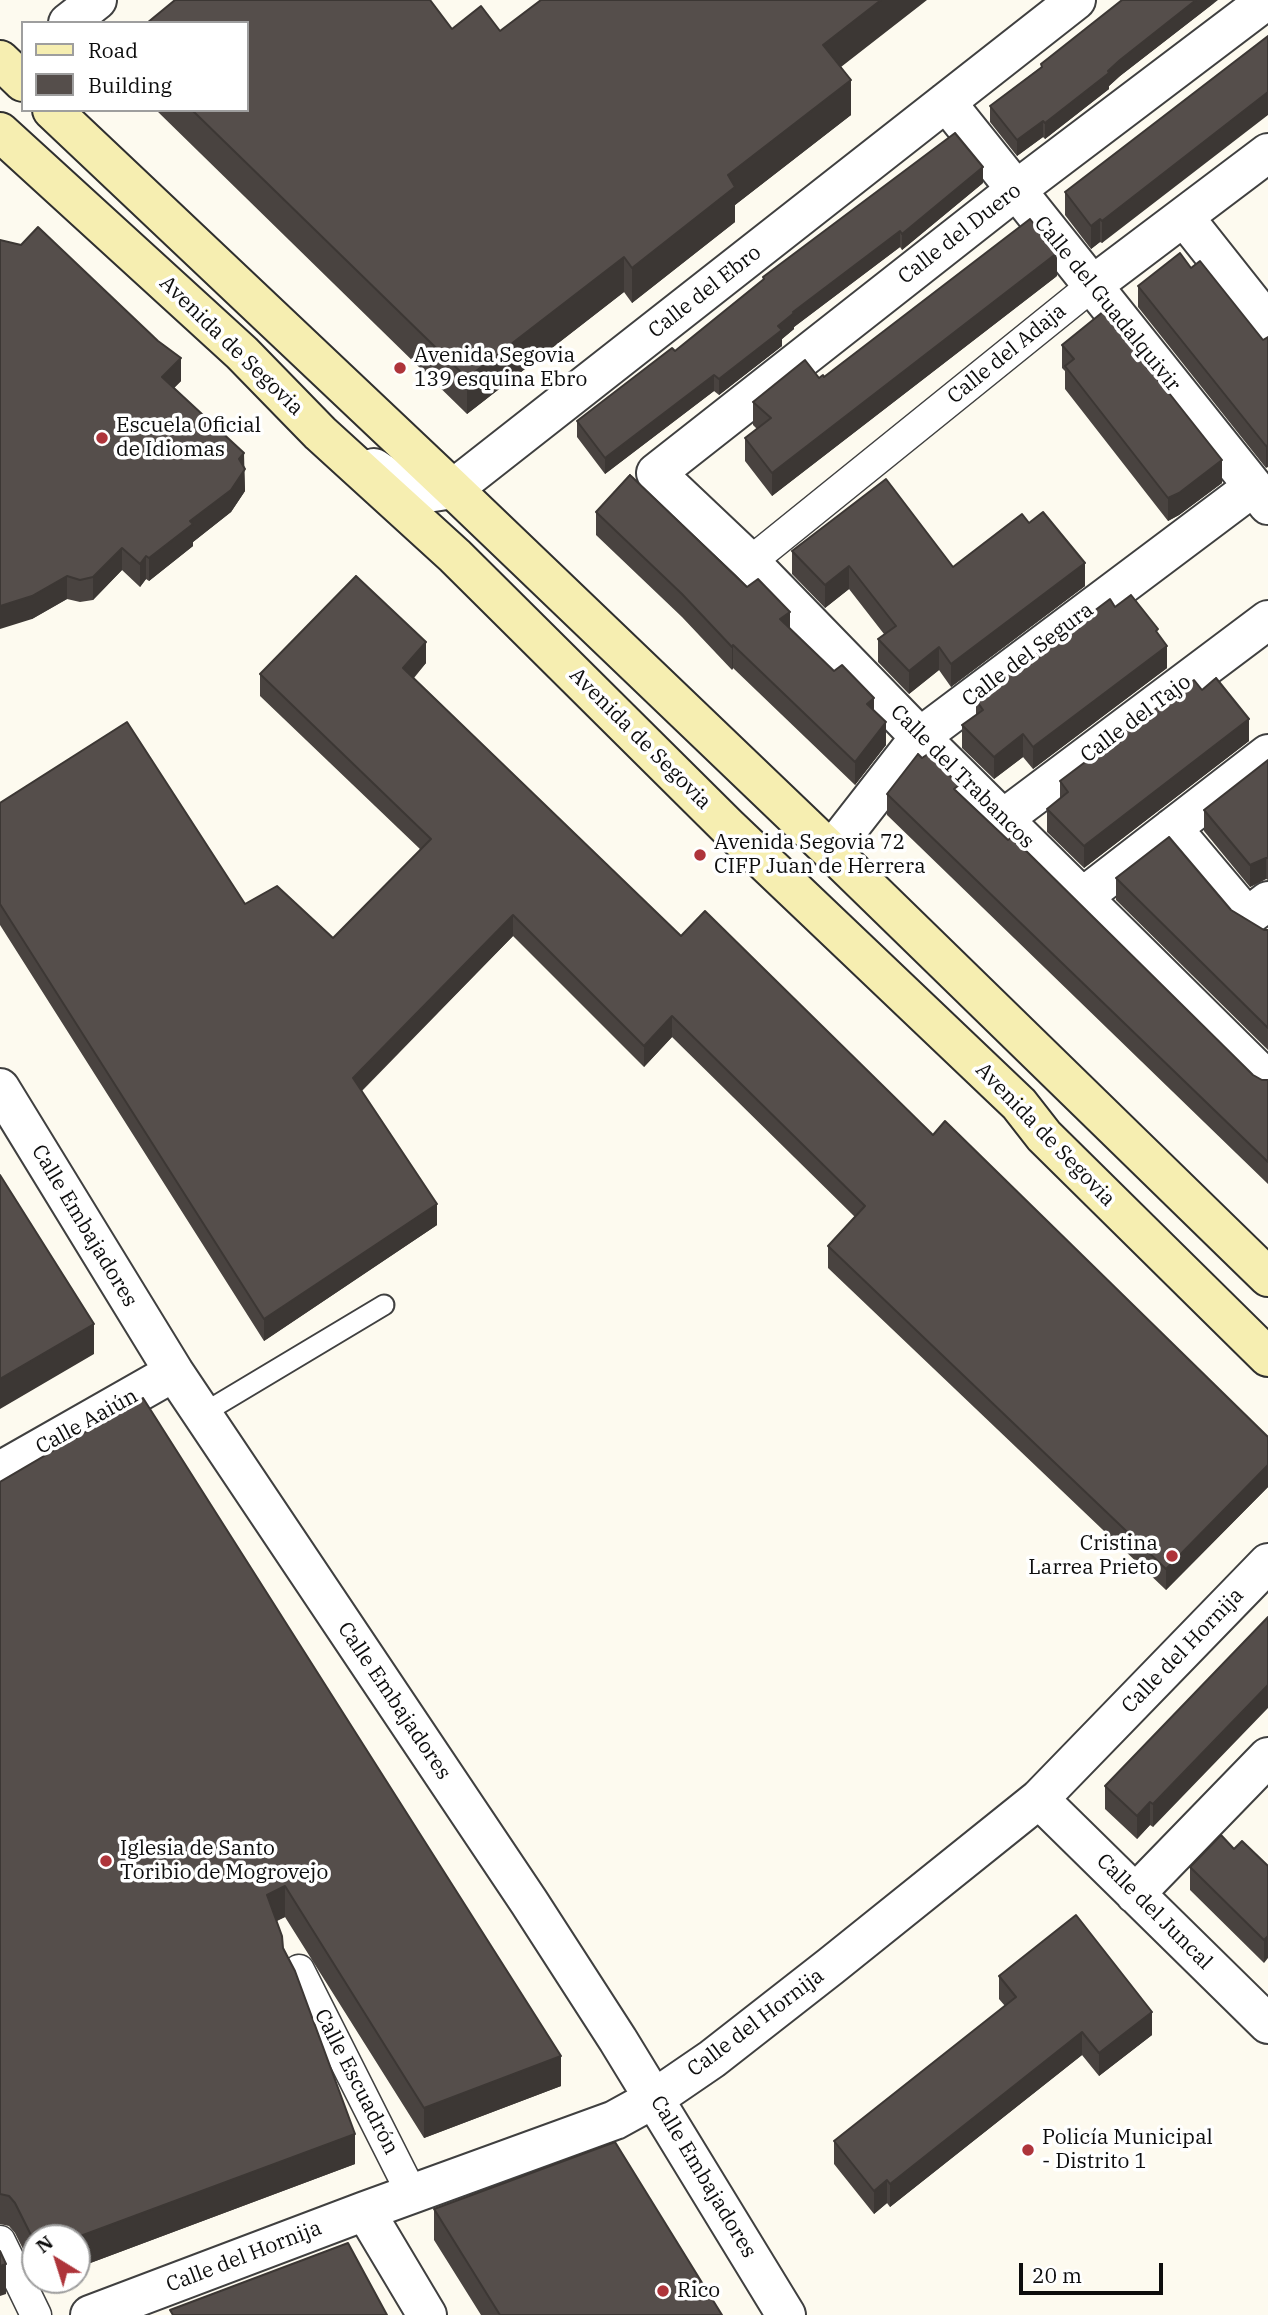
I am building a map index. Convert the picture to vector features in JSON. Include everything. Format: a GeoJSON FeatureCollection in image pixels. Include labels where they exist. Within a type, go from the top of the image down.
{"type":"FeatureCollection","features":[{"type":"Feature","properties":{"kind":"main road"},"geometry":{"type":"LineString","coordinates":[[54,112],[831,851],[1268,1277]]}},
{"type":"Feature","properties":{"kind":"main road","name":"Avenida de Segovia"},"geometry":{"type":"LineString","coordinates":[[0,132],[242,353],[320,433],[455,556],[727,826],[1019,1104],[1044,1136],[1268,1357]]}},
{"type":"Feature","properties":{"kind":"street"},"geometry":{"type":"LineString","coordinates":[[71,21],[97,0]]}},
{"type":"Feature","properties":{"kind":"street","name":"Calle del Ebro"},"geometry":{"type":"LineString","coordinates":[[320,433],[414,495],[453,489],[1076,0]]}},
{"type":"Feature","properties":{"kind":"street","name":"Calle del Duero"},"geometry":{"type":"LineString","coordinates":[[656,473],[1016,190],[1267,0]]}},
{"type":"Feature","properties":{"kind":"street","name":"Calle del Guadalquivir"},"geometry":{"type":"LineString","coordinates":[[946,102],[1260,496]]}},
{"type":"Feature","properties":{"kind":"street","name":"Calle del Adaja"},"geometry":{"type":"LineString","coordinates":[[750,562],[1093,285],[1268,153]]}},
{"type":"Feature","properties":{"kind":"street"},"geometry":{"type":"LineString","coordinates":[[1184,216],[1263,307]]}},
{"type":"Feature","properties":{"kind":"street","name":"Calle del Trabancos"},"geometry":{"type":"LineString","coordinates":[[656,473],[750,562],[920,737],[1268,1081]]}},
{"type":"Feature","properties":{"kind":"street","name":"Calle del Segura"},"geometry":{"type":"LineString","coordinates":[[831,851],[920,737],[1260,496]]}},
{"type":"Feature","properties":{"kind":"street","name":"Calle del Tajo"},"geometry":{"type":"LineString","coordinates":[[1003,819],[1268,620]]}},
{"type":"Feature","properties":{"kind":"street"},"geometry":{"type":"LineString","coordinates":[[1083,897],[1268,754]]}},
{"type":"Feature","properties":{"kind":"street"},"geometry":{"type":"LineString","coordinates":[[1172,828],[1261,917]]}},
{"type":"Feature","properties":{"kind":"street","name":"Calle Embajadores"},"geometry":{"type":"LineString","coordinates":[[0,1088],[174,1372],[529,1902],[655,2098],[786,2315]]}},
{"type":"Feature","properties":{"kind":"street","name":"Calle Aaiún"},"geometry":{"type":"LineString","coordinates":[[0,1471],[174,1372]]}},
{"type":"Feature","properties":{"kind":"street","name":"Calle del Hornija"},"geometry":{"type":"LineString","coordinates":[[97,2314],[365,2211],[615,2120],[655,2098],[712,2059],[1039,1799],[1266,1570]]}},
{"type":"Feature","properties":{"kind":"street"},"geometry":{"type":"LineString","coordinates":[[1135,1894],[1268,1757]]}},
{"type":"Feature","properties":{"kind":"street","name":"Calle del Juncal"},"geometry":{"type":"LineString","coordinates":[[1039,1799],[1266,2018]]}},
{"type":"Feature","properties":{"kind":"street","name":"Calle Escuadrón"},"geometry":{"type":"LineString","coordinates":[[299,1970],[412,2194]]}},
{"type":"Feature","properties":{"kind":"street"},"geometry":{"type":"LineString","coordinates":[[365,2211],[427,2315]]}},
{"type":"Feature","properties":{"kind":"street"},"geometry":{"type":"LineString","coordinates":[[0,2241],[36,2315]]}},
{"type":"Feature","properties":{"kind":"lane"},"geometry":{"type":"LineString","coordinates":[[202,1414],[384,1305]]}},
{"type":"Feature","properties":{"kind":"building"},"geometry":{"type":"Polygon","coordinates":[[[175,0],[430,0],[452,29],[481,6],[500,31],[541,0],[881,0],[823,45],[851,80],[728,175],[735,187],[632,268],[624,257],[467,378],[194,112],[248,112],[248,21],[149,21],[175,0]]]}},
{"type":"Feature","properties":{"kind":"building"},"geometry":{"type":"Polygon","coordinates":[[[1122,0],[1196,0],[1120,60],[1109,73],[1045,123],[1043,121],[1017,140],[990,106],[1042,67],[1041,64],[1122,0]]]}},
{"type":"Feature","properties":{"kind":"building"},"geometry":{"type":"Polygon","coordinates":[[[1268,36],[1268,92],[1102,221],[1100,219],[1091,226],[1065,192],[1268,36]]]}},
{"type":"Feature","properties":{"kind":"building"},"geometry":{"type":"Polygon","coordinates":[[[955,133],[983,167],[902,234],[900,231],[793,312],[778,326],[782,330],[719,379],[714,375],[605,458],[577,421],[672,348],[675,351],[764,279],[763,277],[955,133]]]}},
{"type":"Feature","properties":{"kind":"building"},"geometry":{"type":"Polygon","coordinates":[[[1030,219],[1057,253],[772,473],[745,438],[771,418],[753,402],[805,360],[819,378],[823,375],[824,377],[1030,219]]]}},
{"type":"Feature","properties":{"kind":"building","name":"Escuela Oficial de Idiomas"},"geometry":{"type":"Polygon","coordinates":[[[38,227],[158,341],[181,358],[162,377],[244,453],[239,459],[245,469],[231,490],[190,521],[193,524],[149,558],[146,556],[140,564],[122,548],[93,577],[80,580],[67,576],[32,596],[0,606],[0,240],[21,245],[38,227]]]}},
{"type":"Feature","properties":{"kind":"building"},"geometry":{"type":"Polygon","coordinates":[[[1180,253],[1191,268],[1200,261],[1263,340],[1268,337],[1266,446],[1138,286],[1180,253]]]}},
{"type":"Feature","properties":{"kind":"building"},"geometry":{"type":"Polygon","coordinates":[[[1104,311],[1222,460],[1179,493],[1168,498],[1065,366],[1074,359],[1062,345],[1104,311]]]}},
{"type":"Feature","properties":{"kind":"building"},"geometry":{"type":"Polygon","coordinates":[[[630,475],[747,587],[758,579],[790,612],[780,619],[834,671],[842,665],[874,698],[867,704],[886,722],[855,762],[733,645],[732,647],[682,594],[596,512],[630,475]]]}},
{"type":"Feature","properties":{"kind":"building"},"geometry":{"type":"Polygon","coordinates":[[[886,479],[953,567],[1022,514],[1029,523],[1043,512],[1085,563],[951,664],[939,647],[909,671],[878,639],[896,626],[849,566],[825,585],[792,551],[886,479]]]}},
{"type":"Feature","properties":{"kind":"building"},"geometry":{"type":"Polygon","coordinates":[[[356,576],[426,642],[403,668],[681,936],[705,911],[933,1135],[945,1121],[1268,1437],[1268,1465],[1166,1569],[828,1246],[865,1206],[672,1016],[644,1046],[513,915],[353,1078],[437,1204],[264,1319],[0,904],[0,803],[127,722],[245,904],[277,886],[333,938],[431,839],[260,674],[356,576]]]}},
{"type":"Feature","properties":{"kind":"building"},"geometry":{"type":"Polygon","coordinates":[[[1131,595],[1158,629],[1156,631],[1167,646],[1033,747],[1023,734],[994,757],[962,725],[983,710],[976,700],[1110,599],[1115,607],[1131,595]]]}},
{"type":"Feature","properties":{"kind":"building"},"geometry":{"type":"Polygon","coordinates":[[[1216,678],[1249,719],[1084,846],[1047,809],[1068,792],[1060,781],[1194,680],[1202,690],[1216,678]]]}},
{"type":"Feature","properties":{"kind":"building"},"geometry":{"type":"Polygon","coordinates":[[[918,754],[922,758],[928,754],[959,785],[954,789],[1008,840],[1012,837],[1253,1075],[1268,1080],[1268,1162],[887,794],[918,754]]]}},
{"type":"Feature","properties":{"kind":"building"},"geometry":{"type":"Polygon","coordinates":[[[1268,760],[1268,858],[1250,865],[1204,810],[1268,760]]]}},
{"type":"Feature","properties":{"kind":"building"},"geometry":{"type":"Polygon","coordinates":[[[1169,837],[1231,910],[1268,930],[1268,1028],[1116,878],[1169,837]]]}},
{"type":"Feature","properties":{"kind":"building"},"geometry":{"type":"Polygon","coordinates":[[[0,1175],[94,1324],[0,1379],[0,1175]]]}},
{"type":"Feature","properties":{"kind":"building"},"geometry":{"type":"Polygon","coordinates":[[[143,1398],[561,2056],[424,2108],[285,1886],[267,1895],[282,1936],[283,1948],[295,1971],[355,2134],[91,2232],[91,2224],[26,2224],[15,2203],[9,2196],[0,2194],[0,1482],[143,1398]]]}},
{"type":"Feature","properties":{"kind":"building"},"geometry":{"type":"Polygon","coordinates":[[[1268,1617],[1268,1685],[1153,1804],[1150,1802],[1137,1816],[1105,1786],[1268,1617]]]}},
{"type":"Feature","properties":{"kind":"building"},"geometry":{"type":"Polygon","coordinates":[[[1221,1835],[1234,1849],[1242,1841],[1268,1866],[1268,1936],[1264,1940],[1190,1867],[1221,1835]]]}},
{"type":"Feature","properties":{"kind":"building"},"geometry":{"type":"Polygon","coordinates":[[[1076,1915],[1152,2012],[1099,2053],[1082,2032],[890,2184],[887,2180],[874,2191],[834,2141],[1016,1997],[999,1976],[1076,1915]]]}},
{"type":"Feature","properties":{"kind":"building"},"geometry":{"type":"Polygon","coordinates":[[[615,2142],[722,2315],[500,2315],[434,2209],[615,2142]]]}},
{"type":"Feature","properties":{"kind":"building"},"geometry":{"type":"Polygon","coordinates":[[[348,2243],[387,2315],[173,2315],[170,2310],[348,2243]]]}},
{"type":"Feature","properties":{"kind":"building"},"geometry":{"type":"Polygon","coordinates":[[[0,2251],[6,2264],[0,2266],[0,2251]]]}},
{"type":"Feature","properties":{"kind":"place","name":"Avenida Segovia 139 esquina Ebro"},"geometry":{"type":"Point","coordinates":[400,368]}},
{"type":"Feature","properties":{"kind":"place","name":"Escuela Oficial de Idiomas"},"geometry":{"type":"Point","coordinates":[102,438]}},
{"type":"Feature","properties":{"kind":"place","name":"Avenida Segovia 72 CIFP Juan de Herrera"},"geometry":{"type":"Point","coordinates":[700,855]}},
{"type":"Feature","properties":{"kind":"place","name":"Cristina Larrea Prieto"},"geometry":{"type":"Point","coordinates":[1172,1556]}},
{"type":"Feature","properties":{"kind":"place","name":"Iglesia de Santo Toribio de Mogrovejo"},"geometry":{"type":"Point","coordinates":[106,1861]}},
{"type":"Feature","properties":{"kind":"place","name":"Policía Municipal - Distrito 1"},"geometry":{"type":"Point","coordinates":[1028,2150]}},
{"type":"Feature","properties":{"kind":"place","name":"Rico"},"geometry":{"type":"Point","coordinates":[663,2291]}}]}
